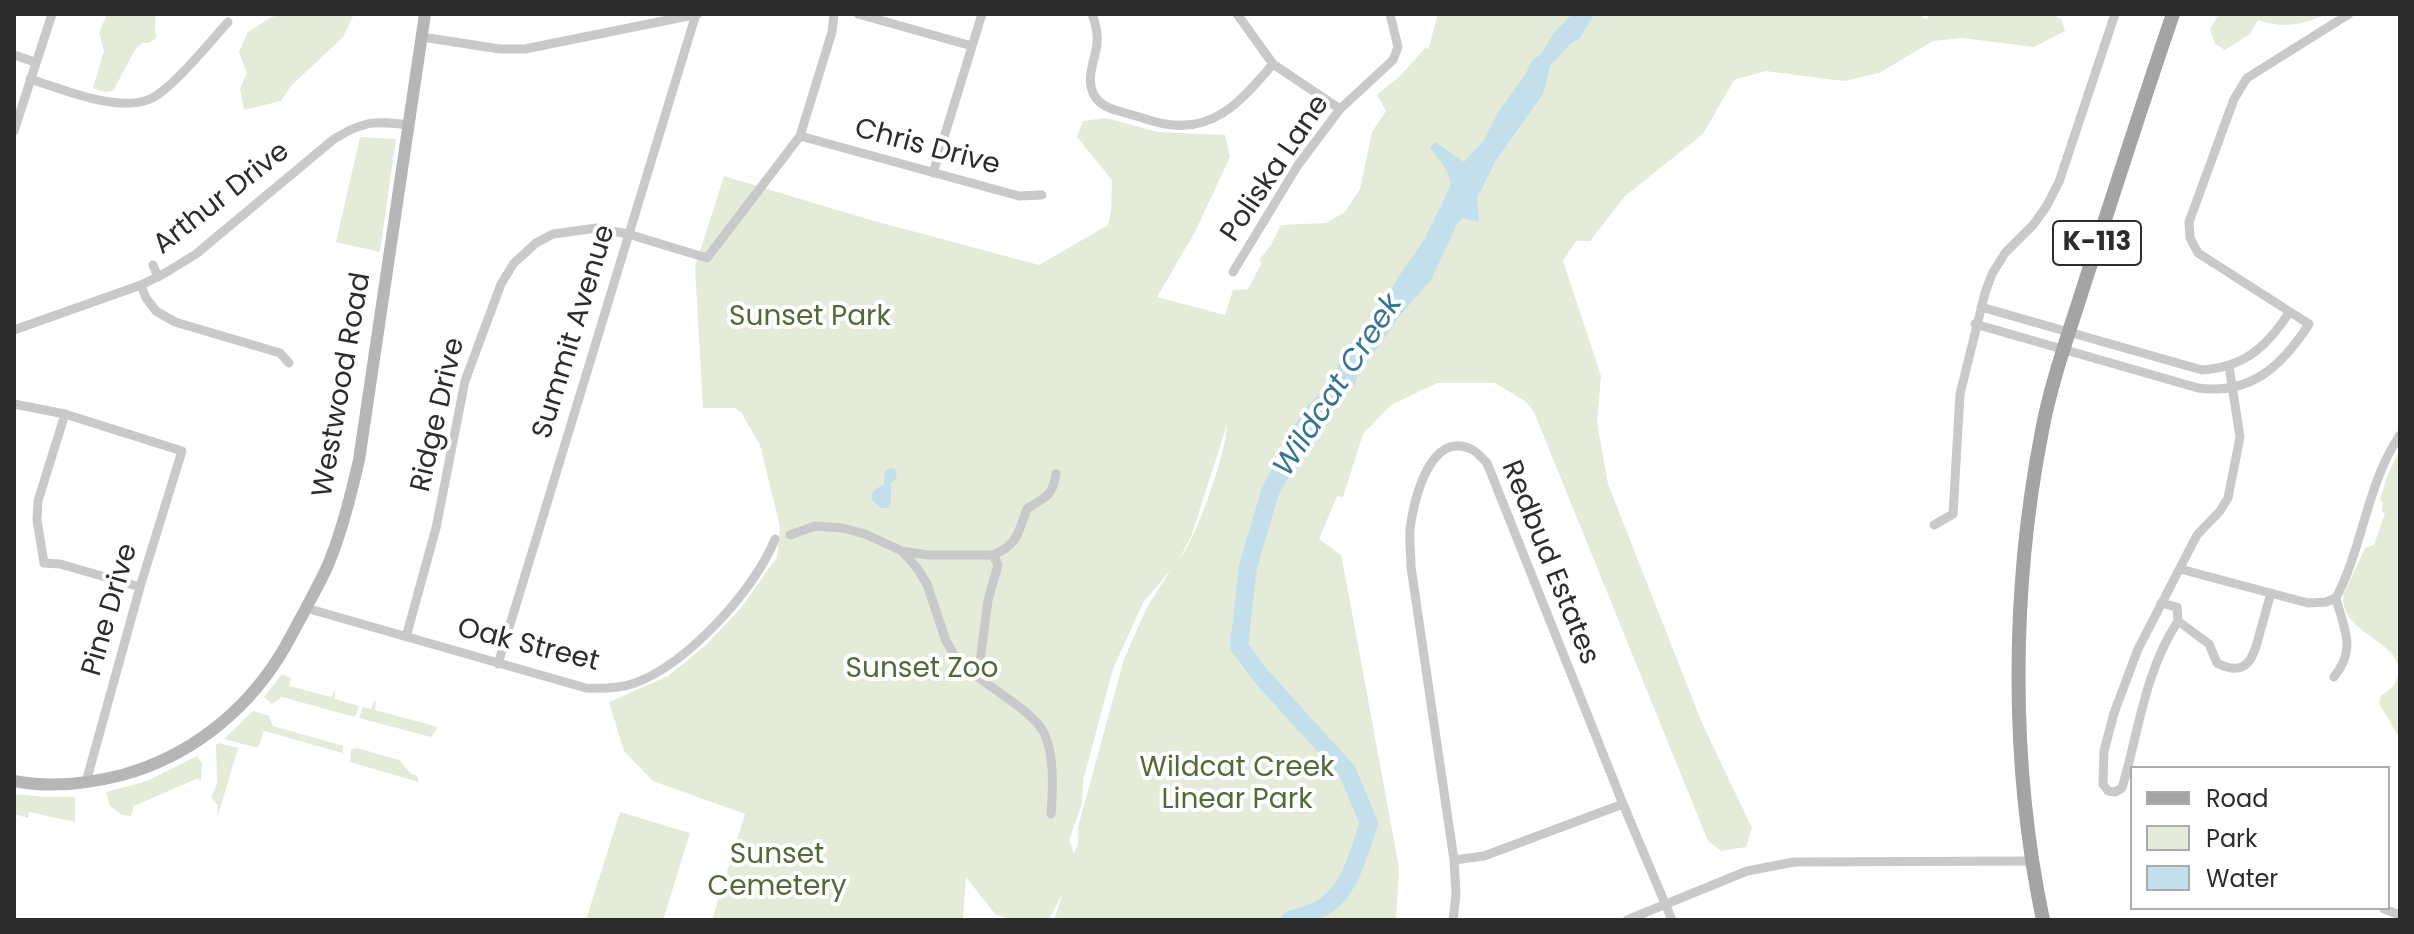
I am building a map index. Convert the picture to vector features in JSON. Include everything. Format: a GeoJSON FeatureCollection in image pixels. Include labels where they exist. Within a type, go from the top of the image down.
{"type":"FeatureCollection","features":[{"type":"Feature","properties":{"kind":"main road","name":"K-113"},"geometry":{"type":"LineString","coordinates":[[2043,920],[2031,861],[2023,791],[2018,656],[2027,530],[2042,430],[2064,351],[2125,153],[2173,14]]}},
{"type":"Feature","properties":{"kind":"street"},"geometry":{"type":"LineString","coordinates":[[14,131],[52,14]]}},
{"type":"Feature","properties":{"kind":"street","name":"Westwood Road"},"geometry":{"type":"LineString","coordinates":[[14,781],[42,785],[86,782],[142,769],[209,734],[247,700],[280,657],[329,563],[346,515],[359,460],[425,14]]}},
{"type":"Feature","properties":{"kind":"street","name":"Ridge Drive"},"geometry":{"type":"LineString","coordinates":[[406,637],[436,528],[465,381],[501,284],[514,263],[536,243],[553,234],[597,228],[707,258],[800,136],[832,32],[834,14]]}},
{"type":"Feature","properties":{"kind":"street"},"geometry":{"type":"LineString","coordinates":[[858,14],[972,46]]}},
{"type":"Feature","properties":{"kind":"street"},"geometry":{"type":"LineString","coordinates":[[933,173],[982,14]]}},
{"type":"Feature","properties":{"kind":"street"},"geometry":{"type":"LineString","coordinates":[[1092,14],[1097,45],[1090,80],[1098,100],[1106,107],[1166,125],[1202,122],[1225,114],[1244,98],[1273,64]]}},
{"type":"Feature","properties":{"kind":"street"},"geometry":{"type":"LineString","coordinates":[[1237,14],[1273,64],[1340,109]]}},
{"type":"Feature","properties":{"kind":"street","name":"Poliska Lane"},"geometry":{"type":"LineString","coordinates":[[1233,272],[1298,165],[1340,109],[1393,60],[1398,47],[1390,14]]}},
{"type":"Feature","properties":{"kind":"street"},"geometry":{"type":"LineString","coordinates":[[1934,525],[1953,514],[1960,394],[1975,324],[1992,274],[2005,253],[2033,225],[2059,182],[2115,14]]}},
{"type":"Feature","properties":{"kind":"street"},"geometry":{"type":"LineString","coordinates":[[1975,324],[2183,385],[2210,390],[2234,388],[2258,378],[2279,363],[2309,324],[2198,253],[2190,238],[2189,222],[2234,99],[2247,78],[2349,14]]}},
{"type":"Feature","properties":{"kind":"street"},"geometry":{"type":"LineString","coordinates":[[422,37],[500,49],[525,49],[697,15]]}},
{"type":"Feature","properties":{"kind":"street","name":"Summit Avenue"},"geometry":{"type":"LineString","coordinates":[[498,664],[697,15]]}},
{"type":"Feature","properties":{"kind":"street"},"geometry":{"type":"LineString","coordinates":[[30,79],[117,103],[148,100],[169,85],[228,22]]}},
{"type":"Feature","properties":{"kind":"street"},"geometry":{"type":"LineString","coordinates":[[14,55],[35,62]]}},
{"type":"Feature","properties":{"kind":"street","name":"Arthur Drive"},"geometry":{"type":"LineString","coordinates":[[14,330],[158,277],[196,254],[334,139],[352,128],[369,122],[409,125]]}},
{"type":"Feature","properties":{"kind":"street","name":"Chris Drive"},"geometry":{"type":"LineString","coordinates":[[800,136],[1019,196],[1042,195]]}},
{"type":"Feature","properties":{"kind":"street"},"geometry":{"type":"LineString","coordinates":[[153,265],[158,277]]}},
{"type":"Feature","properties":{"kind":"street"},"geometry":{"type":"LineString","coordinates":[[141,285],[156,311],[175,322],[280,353],[289,363]]}},
{"type":"Feature","properties":{"kind":"street"},"geometry":{"type":"LineString","coordinates":[[1981,307],[2202,370],[2240,362],[2265,344],[2289,313]]}},
{"type":"Feature","properties":{"kind":"street"},"geometry":{"type":"LineString","coordinates":[[2161,603],[2177,607],[2178,621],[2166,639],[2140,711],[2122,788],[2115,792],[2108,791],[2103,784],[2104,751],[2114,713],[2138,649],[2161,603],[2197,535],[2228,498],[2240,437],[2229,366]]}},
{"type":"Feature","properties":{"kind":"street"},"geometry":{"type":"LineString","coordinates":[[14,404],[65,414],[38,501],[37,520],[44,563],[60,564],[140,587]]}},
{"type":"Feature","properties":{"kind":"street","name":"Pine Drive"},"geometry":{"type":"LineString","coordinates":[[65,414],[182,451],[140,587],[86,782]]}},
{"type":"Feature","properties":{"kind":"street"},"geometry":{"type":"LineString","coordinates":[[2180,569],[2308,603],[2336,598],[2349,573],[2387,454],[2400,435]]}},
{"type":"Feature","properties":{"kind":"street","name":"Redbud Estates"},"geometry":{"type":"LineString","coordinates":[[1453,920],[1456,894],[1454,860],[1411,567],[1410,529],[1429,464],[1440,451],[1456,446],[1474,450],[1487,463],[1672,920]]}},
{"type":"Feature","properties":{"kind":"street"},"geometry":{"type":"LineString","coordinates":[[790,535],[815,526],[842,528],[865,534],[902,551],[927,555],[993,555],[1014,543],[1027,509],[1052,492],[1056,474]]}},
{"type":"Feature","properties":{"kind":"street","name":"Oak Street"},"geometry":{"type":"LineString","coordinates":[[306,608],[586,688],[613,688],[635,683],[669,665],[707,632],[726,613],[758,570],[775,539]]}},
{"type":"Feature","properties":{"kind":"street"},"geometry":{"type":"LineString","coordinates":[[902,551],[927,584],[951,648],[962,668],[1033,719],[1043,730],[1049,745],[1051,814]]}},
{"type":"Feature","properties":{"kind":"street"},"geometry":{"type":"LineString","coordinates":[[978,677],[988,600],[998,565],[993,555]]}},
{"type":"Feature","properties":{"kind":"street"},"geometry":{"type":"LineString","coordinates":[[2178,621],[2209,644],[2217,663],[2230,668],[2245,666],[2255,652],[2271,593]]}},
{"type":"Feature","properties":{"kind":"street"},"geometry":{"type":"LineString","coordinates":[[2334,677],[2348,648],[2346,629],[2336,598]]}},
{"type":"Feature","properties":{"kind":"street"},"geometry":{"type":"LineString","coordinates":[[1454,860],[1484,856],[1623,804]]}},
{"type":"Feature","properties":{"kind":"street"},"geometry":{"type":"LineString","coordinates":[[1627,920],[1747,871],[1794,862],[2031,861]]}},
{"type":"Feature","properties":{"kind":"green space"},"geometry":{"type":"Polygon","coordinates":[[[107,14],[156,14],[156,38],[142,43],[135,50],[113,91],[104,92],[93,88],[104,51],[99,33],[107,14]]]}},
{"type":"Feature","properties":{"kind":"green space"},"geometry":{"type":"Polygon","coordinates":[[[287,14],[354,14],[343,37],[291,86],[281,101],[244,110],[240,89],[247,73],[239,52],[248,32],[271,17],[287,14]]]}},
{"type":"Feature","properties":{"kind":"green space"},"geometry":{"type":"Polygon","coordinates":[[[1438,14],[1918,14],[1926,19],[1932,14],[2051,14],[2061,19],[2065,31],[2034,47],[1962,38],[1933,41],[1879,73],[1844,81],[1765,71],[1734,80],[1703,134],[1625,196],[1590,241],[1576,241],[1563,261],[1601,376],[1597,422],[1608,484],[1702,723],[1752,828],[1746,847],[1721,851],[1708,841],[1534,412],[1525,401],[1495,383],[1437,383],[1391,405],[1363,434],[1343,497],[1337,496],[1319,539],[1341,555],[1399,868],[1396,920],[1054,920],[1063,892],[1049,920],[1013,920],[995,914],[966,877],[963,920],[712,920],[745,814],[653,781],[624,751],[609,702],[668,676],[705,646],[741,608],[777,557],[780,527],[760,445],[741,412],[735,408],[703,408],[695,267],[724,176],[867,219],[1039,265],[1108,225],[1112,180],[1077,137],[1083,121],[1106,118],[1157,132],[1225,135],[1230,157],[1195,232],[1157,297],[1225,315],[1233,290],[1248,289],[1261,264],[1260,259],[1281,225],[1326,223],[1345,212],[1360,189],[1372,132],[1386,111],[1377,95],[1400,76],[1426,47],[1428,50],[1438,14]],[[1227,425],[1191,537],[1178,561],[1194,534],[1209,495],[1222,455],[1227,425]],[[1172,568],[1143,603],[1113,669],[1083,781],[1082,804],[1069,840],[1074,854],[1078,844],[1078,827],[1124,659],[1147,607],[1172,568]]]}},
{"type":"Feature","properties":{"kind":"green space"},"geometry":{"type":"Polygon","coordinates":[[[2219,14],[2326,14],[2293,24],[2258,20],[2250,34],[2225,50],[2215,44],[2210,29],[2219,14]]]}},
{"type":"Feature","properties":{"kind":"green space"},"geometry":{"type":"Polygon","coordinates":[[[360,137],[396,139],[380,252],[336,242],[360,137]]]}},
{"type":"Feature","properties":{"kind":"green space"},"geometry":{"type":"Polygon","coordinates":[[[2400,449],[2400,739],[2379,703],[2381,695],[2392,688],[2397,678],[2396,660],[2386,648],[2355,624],[2345,609],[2343,599],[2365,548],[2374,545],[2385,513],[2380,501],[2400,449]]]}},
{"type":"Feature","properties":{"kind":"green space"},"geometry":{"type":"Polygon","coordinates":[[[282,674],[291,678],[289,686],[331,697],[335,690],[335,699],[359,706],[355,717],[282,697],[272,704],[264,697],[282,674]]]}},
{"type":"Feature","properties":{"kind":"green space"},"geometry":{"type":"Polygon","coordinates":[[[374,701],[375,710],[438,727],[431,737],[359,718],[363,707],[371,709],[374,701]]]}},
{"type":"Feature","properties":{"kind":"green space"},"geometry":{"type":"Polygon","coordinates":[[[253,711],[269,716],[273,726],[343,746],[343,753],[264,731],[258,748],[224,739],[253,711]]]}},
{"type":"Feature","properties":{"kind":"green space"},"geometry":{"type":"Polygon","coordinates":[[[216,745],[238,748],[217,819],[218,805],[211,798],[217,784],[216,745]]]}},
{"type":"Feature","properties":{"kind":"green space"},"geometry":{"type":"Polygon","coordinates":[[[357,748],[399,760],[410,773],[417,776],[419,782],[350,762],[351,750],[357,748]]]}},
{"type":"Feature","properties":{"kind":"green space"},"geometry":{"type":"Polygon","coordinates":[[[197,756],[202,763],[201,782],[198,778],[134,806],[131,816],[122,815],[110,806],[106,792],[147,781],[197,756]]]}},
{"type":"Feature","properties":{"kind":"green space"},"geometry":{"type":"Polygon","coordinates":[[[14,794],[75,797],[75,822],[29,812],[28,818],[14,814],[14,794]]]}},
{"type":"Feature","properties":{"kind":"green space"},"geometry":{"type":"Polygon","coordinates":[[[620,812],[690,833],[663,920],[586,920],[620,812]]]}},
{"type":"Feature","properties":{"kind":"water"},"geometry":{"type":"Polygon","coordinates":[[[1572,14],[1594,14],[1580,38],[1550,66],[1543,94],[1496,160],[1477,198],[1479,222],[1463,218],[1457,224],[1431,280],[1359,370],[1355,384],[1320,413],[1306,437],[1288,431],[1328,386],[1348,347],[1372,324],[1397,279],[1424,240],[1451,185],[1446,169],[1430,147],[1435,142],[1464,162],[1484,140],[1532,61],[1572,14]]]}},
{"type":"Feature","properties":{"kind":"water"},"geometry":{"type":"Polygon","coordinates":[[[895,469],[897,474],[891,482],[891,501],[888,508],[881,508],[873,501],[872,495],[884,484],[885,471],[895,469]]]}},
{"type":"Feature","properties":{"kind":"waterway","name":"Wildcat Creek"},"geometry":{"type":"LineString","coordinates":[[1290,920],[1320,909],[1339,893],[1352,871],[1369,823],[1347,771],[1261,676],[1239,646],[1248,567],[1270,492],[1312,414]]}},
{"type":"Feature","properties":{"kind":"park label","name":"Sunset Park"},"geometry":{"type":"Point","coordinates":[810,318]}},
{"type":"Feature","properties":{"kind":"park label","name":"Sunset Zoo"},"geometry":{"type":"Point","coordinates":[922,670]}},
{"type":"Feature","properties":{"kind":"park label","name":"Wildcat Creek Linear Park"},"geometry":{"type":"Point","coordinates":[1237,785]}},
{"type":"Feature","properties":{"kind":"park label","name":"Sunset Cemetery"},"geometry":{"type":"Point","coordinates":[777,872]}}]}
